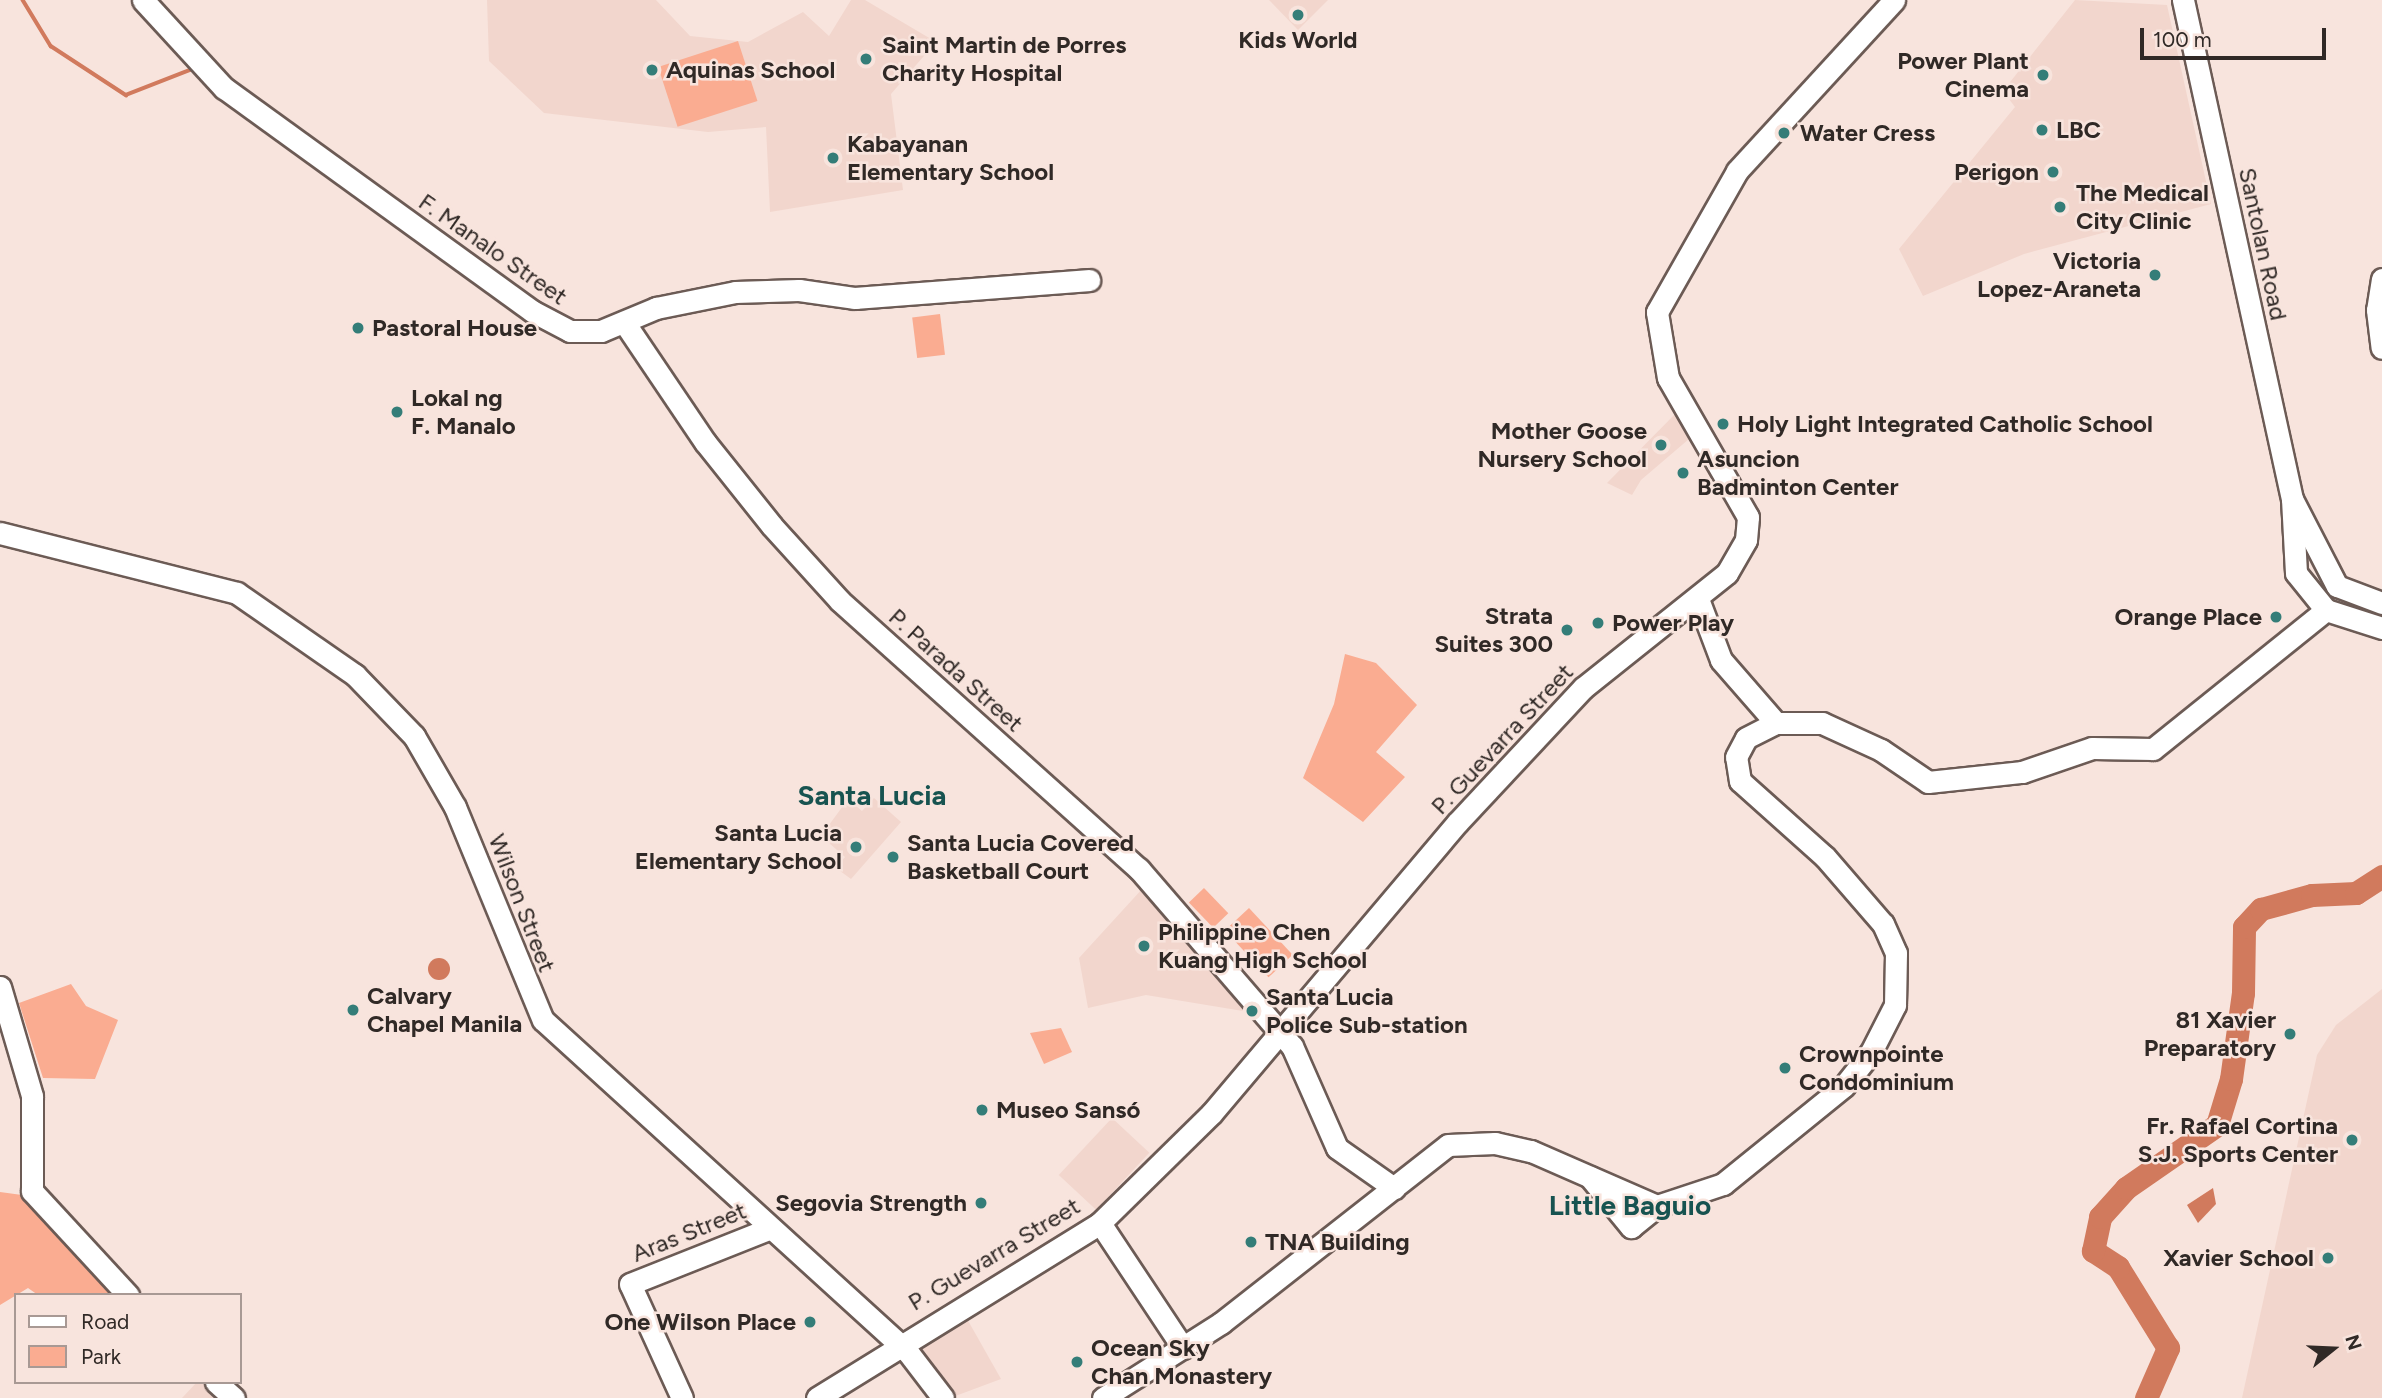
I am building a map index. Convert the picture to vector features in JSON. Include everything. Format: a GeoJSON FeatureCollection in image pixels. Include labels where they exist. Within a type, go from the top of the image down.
{"type":"FeatureCollection","features":[{"type":"Feature","properties":{"kind":"street","name":"F. Manalo Street"},"geometry":{"type":"LineString","coordinates":[[143,0],[224,88],[542,318],[585,333],[624,322],[656,307],[735,292],[799,289],[855,298],[1089,280]]}},
{"type":"Feature","properties":{"kind":"street","name":"P. Guevarra Street"},"geometry":{"type":"LineString","coordinates":[[817,1398],[898,1342],[1100,1223],[1211,1114],[1458,822],[1583,688],[1698,599],[1737,559],[1748,517],[1668,379],[1657,312],[1737,172],[1894,0]]}},
{"type":"Feature","properties":{"kind":"street","name":"Santolan Road"},"geometry":{"type":"LineString","coordinates":[[2183,0],[2292,499],[2296,573],[2326,610]]}},
{"type":"Feature","properties":{"kind":"street"},"geometry":{"type":"LineString","coordinates":[[2382,279],[2382,348]]}},
{"type":"Feature","properties":{"kind":"street","name":"P. Parada Street"},"geometry":{"type":"LineString","coordinates":[[624,322],[705,442],[840,601],[1139,869],[1282,1032],[1338,1148],[1394,1188]]}},
{"type":"Feature","properties":{"kind":"street","name":"Santolan Road"},"geometry":{"type":"LineString","coordinates":[[2292,499],[2337,586],[2382,603]]}},
{"type":"Feature","properties":{"kind":"street","name":"Wilson Street"},"geometry":{"type":"LineString","coordinates":[[0,533],[237,593],[355,676],[414,736],[455,807],[542,1020],[768,1229],[898,1342],[943,1398]]}},
{"type":"Feature","properties":{"kind":"street"},"geometry":{"type":"LineString","coordinates":[[1698,599],[1721,660],[1776,723]]}},
{"type":"Feature","properties":{"kind":"street"},"geometry":{"type":"LineString","coordinates":[[1590,1177],[1631,1227],[1657,1206],[1723,1184],[1805,1121],[1858,1070],[1899,991],[1896,953],[1861,893],[1740,781],[1739,747],[1776,723],[1836,727],[1928,782],[2022,772],[2092,748],[2153,749],[2326,610],[2382,628]]}},
{"type":"Feature","properties":{"kind":"street"},"geometry":{"type":"LineString","coordinates":[[0,987],[25,1054],[32,1096],[32,1191],[126,1293]]}},
{"type":"Feature","properties":{"kind":"street"},"geometry":{"type":"LineString","coordinates":[[1103,1398],[1183,1348],[1394,1188],[1429,1155],[1474,1143],[1531,1151],[1657,1206]]}},
{"type":"Feature","properties":{"kind":"street"},"geometry":{"type":"LineString","coordinates":[[1100,1223],[1183,1348]]}},
{"type":"Feature","properties":{"kind":"street","name":"Aras Street"},"geometry":{"type":"LineString","coordinates":[[682,1398],[630,1284],[768,1229]]}},
{"type":"Feature","properties":{"kind":"street"},"geometry":{"type":"LineString","coordinates":[[218,1384],[234,1398]]}},
{"type":"Feature","properties":{"kind":"shaded area","name":"Aquinas School"},"geometry":{"type":"Polygon","coordinates":[[[487,0],[656,0],[690,36],[748,42],[803,12],[829,36],[851,0],[865,0],[936,42],[891,94],[903,190],[770,212],[766,127],[708,132],[544,113],[489,61],[487,0]]]}},
{"type":"Feature","properties":{"kind":"shaded area","name":"Kids World"},"geometry":{"type":"Polygon","coordinates":[[[1269,0],[1328,0],[1298,30],[1269,0]]]}},
{"type":"Feature","properties":{"kind":"shaded area"},"geometry":{"type":"Polygon","coordinates":[[[2075,0],[2167,5],[2211,204],[2024,254],[1923,296],[1899,249],[2015,107],[2003,91],[2075,0]]]}},
{"type":"Feature","properties":{"kind":"shaded area","name":"Mother Goose Nursery School"},"geometry":{"type":"Polygon","coordinates":[[[1679,410],[1696,433],[1641,480],[1632,495],[1607,483],[1679,410]]]}},
{"type":"Feature","properties":{"kind":"shaded area","name":"Santa Lucia Elementary School"},"geometry":{"type":"Polygon","coordinates":[[[874,798],[901,822],[851,879],[836,868],[845,857],[821,836],[848,799],[862,811],[874,798]]]}},
{"type":"Feature","properties":{"kind":"shaded area","name":"Philippine Chen Kuang High School"},"geometry":{"type":"Polygon","coordinates":[[[1143,888],[1251,1004],[1249,1012],[1146,995],[1088,1008],[1079,958],[1143,888]]]}},
{"type":"Feature","properties":{"kind":"shaded area"},"geometry":{"type":"Polygon","coordinates":[[[435,958],[443,958],[450,965],[450,973],[443,980],[435,980],[428,973],[428,965],[435,958]]]}},
{"type":"Feature","properties":{"kind":"shaded area","name":"Xavier School"},"geometry":{"type":"Polygon","coordinates":[[[2382,989],[2382,1398],[2242,1398],[2317,1055],[2336,1025],[2382,989]]]}},
{"type":"Feature","properties":{"kind":"shaded area"},"geometry":{"type":"Polygon","coordinates":[[[1112,1118],[1149,1153],[1096,1210],[1059,1175],[1112,1118]]]}},
{"type":"Feature","properties":{"kind":"shaded area"},"geometry":{"type":"Polygon","coordinates":[[[2213,1188],[2216,1204],[2198,1223],[2187,1205],[2213,1188]]]}},
{"type":"Feature","properties":{"kind":"shaded area"},"geometry":{"type":"Polygon","coordinates":[[[966,1317],[1001,1379],[950,1398],[914,1347],[966,1317]]]}},
{"type":"Feature","properties":{"kind":"shaded area"},"geometry":{"type":"Polygon","coordinates":[[[195,1384],[205,1384],[218,1398],[182,1398],[195,1384]]]}},
{"type":"Feature","properties":{"kind":"green space"},"geometry":{"type":"Polygon","coordinates":[[[738,41],[757,101],[678,127],[658,67],[738,41]]]}},
{"type":"Feature","properties":{"kind":"green space"},"geometry":{"type":"Polygon","coordinates":[[[940,314],[945,355],[917,358],[912,317],[940,314]]]}},
{"type":"Feature","properties":{"kind":"green space"},"geometry":{"type":"Polygon","coordinates":[[[1345,654],[1376,663],[1417,705],[1376,752],[1405,777],[1363,822],[1303,778],[1334,704],[1345,654]]]}},
{"type":"Feature","properties":{"kind":"green space"},"geometry":{"type":"Polygon","coordinates":[[[1204,888],[1228,913],[1213,928],[1189,903],[1204,888]]]}},
{"type":"Feature","properties":{"kind":"green space"},"geometry":{"type":"Polygon","coordinates":[[[1249,908],[1293,955],[1269,977],[1225,931],[1249,908]]]}},
{"type":"Feature","properties":{"kind":"green space"},"geometry":{"type":"Polygon","coordinates":[[[71,984],[86,1006],[118,1020],[95,1079],[43,1078],[19,1003],[71,984]]]}},
{"type":"Feature","properties":{"kind":"green space"},"geometry":{"type":"Polygon","coordinates":[[[1061,1028],[1072,1052],[1044,1064],[1030,1033],[1061,1028]]]}},
{"type":"Feature","properties":{"kind":"green space"},"geometry":{"type":"Polygon","coordinates":[[[0,1192],[22,1195],[118,1293],[35,1293],[28,1288],[14,1293],[14,1296],[0,1305],[0,1192]]]}},
{"type":"Feature","properties":{"kind":"waterway"},"geometry":{"type":"LineString","coordinates":[[23,0],[51,46],[126,95],[190,70]]}},
{"type":"Feature","properties":{"kind":"waterway"},"geometry":{"type":"LineString","coordinates":[[2146,1398],[2168,1348],[2118,1267],[2093,1251],[2100,1217],[2126,1188],[2217,1125],[2231,1079],[2243,993],[2244,927],[2261,909],[2312,895],[2356,893],[2382,876]]}},
{"type":"Feature","properties":{"kind":"place","name":"Kids World"},"geometry":{"type":"Point","coordinates":[1298,15]}},
{"type":"Feature","properties":{"kind":"place","name":"Saint Martin de Porres Charity Hospital"},"geometry":{"type":"Point","coordinates":[866,59]}},
{"type":"Feature","properties":{"kind":"place","name":"Aquinas School"},"geometry":{"type":"Point","coordinates":[652,70]}},
{"type":"Feature","properties":{"kind":"place","name":"Power Plant Cinema"},"geometry":{"type":"Point","coordinates":[2043,75]}},
{"type":"Feature","properties":{"kind":"place","name":"LBC"},"geometry":{"type":"Point","coordinates":[2042,130]}},
{"type":"Feature","properties":{"kind":"place","name":"Water Cress"},"geometry":{"type":"Point","coordinates":[1784,133]}},
{"type":"Feature","properties":{"kind":"place","name":"Kabayanan Elementary School"},"geometry":{"type":"Point","coordinates":[833,158]}},
{"type":"Feature","properties":{"kind":"place","name":"Perigon"},"geometry":{"type":"Point","coordinates":[2053,172]}},
{"type":"Feature","properties":{"kind":"place","name":"The Medical City Clinic"},"geometry":{"type":"Point","coordinates":[2060,207]}},
{"type":"Feature","properties":{"kind":"place","name":"Victoria Lopez-Araneta"},"geometry":{"type":"Point","coordinates":[2155,275]}},
{"type":"Feature","properties":{"kind":"place","name":"Pastoral House"},"geometry":{"type":"Point","coordinates":[358,328]}},
{"type":"Feature","properties":{"kind":"place","name":"Lokal ng F. Manalo"},"geometry":{"type":"Point","coordinates":[397,412]}},
{"type":"Feature","properties":{"kind":"place","name":"Holy Light Integrated Catholic School"},"geometry":{"type":"Point","coordinates":[1723,424]}},
{"type":"Feature","properties":{"kind":"place","name":"Mother Goose Nursery School"},"geometry":{"type":"Point","coordinates":[1661,445]}},
{"type":"Feature","properties":{"kind":"place","name":"Asuncion Badminton Center"},"geometry":{"type":"Point","coordinates":[1683,473]}},
{"type":"Feature","properties":{"kind":"place","name":"Orange Place"},"geometry":{"type":"Point","coordinates":[2276,617]}},
{"type":"Feature","properties":{"kind":"place","name":"Power Play"},"geometry":{"type":"Point","coordinates":[1598,623]}},
{"type":"Feature","properties":{"kind":"place","name":"Strata Suites 300"},"geometry":{"type":"Point","coordinates":[1567,630]}},
{"type":"Feature","properties":{"kind":"place","name":"Santa Lucia Elementary School"},"geometry":{"type":"Point","coordinates":[856,847]}},
{"type":"Feature","properties":{"kind":"place","name":"Santa Lucia Covered Basketball Court"},"geometry":{"type":"Point","coordinates":[893,857]}},
{"type":"Feature","properties":{"kind":"place","name":"Philippine Chen Kuang High School"},"geometry":{"type":"Point","coordinates":[1144,946]}},
{"type":"Feature","properties":{"kind":"place","name":"Calvary Chapel Manila"},"geometry":{"type":"Point","coordinates":[353,1010]}},
{"type":"Feature","properties":{"kind":"place","name":"Santa Lucia Police Sub-station"},"geometry":{"type":"Point","coordinates":[1252,1011]}},
{"type":"Feature","properties":{"kind":"place","name":"81 Xavier Preparatory"},"geometry":{"type":"Point","coordinates":[2290,1034]}},
{"type":"Feature","properties":{"kind":"place","name":"Crownpointe Condominium"},"geometry":{"type":"Point","coordinates":[1785,1068]}},
{"type":"Feature","properties":{"kind":"place","name":"Museo Sansó"},"geometry":{"type":"Point","coordinates":[982,1110]}},
{"type":"Feature","properties":{"kind":"place","name":"Fr. Rafael Cortina S.J. Sports Center"},"geometry":{"type":"Point","coordinates":[2352,1140]}},
{"type":"Feature","properties":{"kind":"place","name":"Segovia Strength"},"geometry":{"type":"Point","coordinates":[981,1203]}},
{"type":"Feature","properties":{"kind":"place","name":"TNA Building"},"geometry":{"type":"Point","coordinates":[1251,1242]}},
{"type":"Feature","properties":{"kind":"place","name":"Xavier School"},"geometry":{"type":"Point","coordinates":[2328,1258]}},
{"type":"Feature","properties":{"kind":"place","name":"One Wilson Place"},"geometry":{"type":"Point","coordinates":[810,1322]}},
{"type":"Feature","properties":{"kind":"place","name":"Ocean Sky Chan Monastery"},"geometry":{"type":"Point","coordinates":[1077,1362]}},
{"type":"Feature","properties":{"kind":"district","name":"Santa Lucia"},"geometry":{"type":"Point","coordinates":[872,795]}},
{"type":"Feature","properties":{"kind":"district","name":"Little Baguio"},"geometry":{"type":"Point","coordinates":[1630,1205]}}]}
